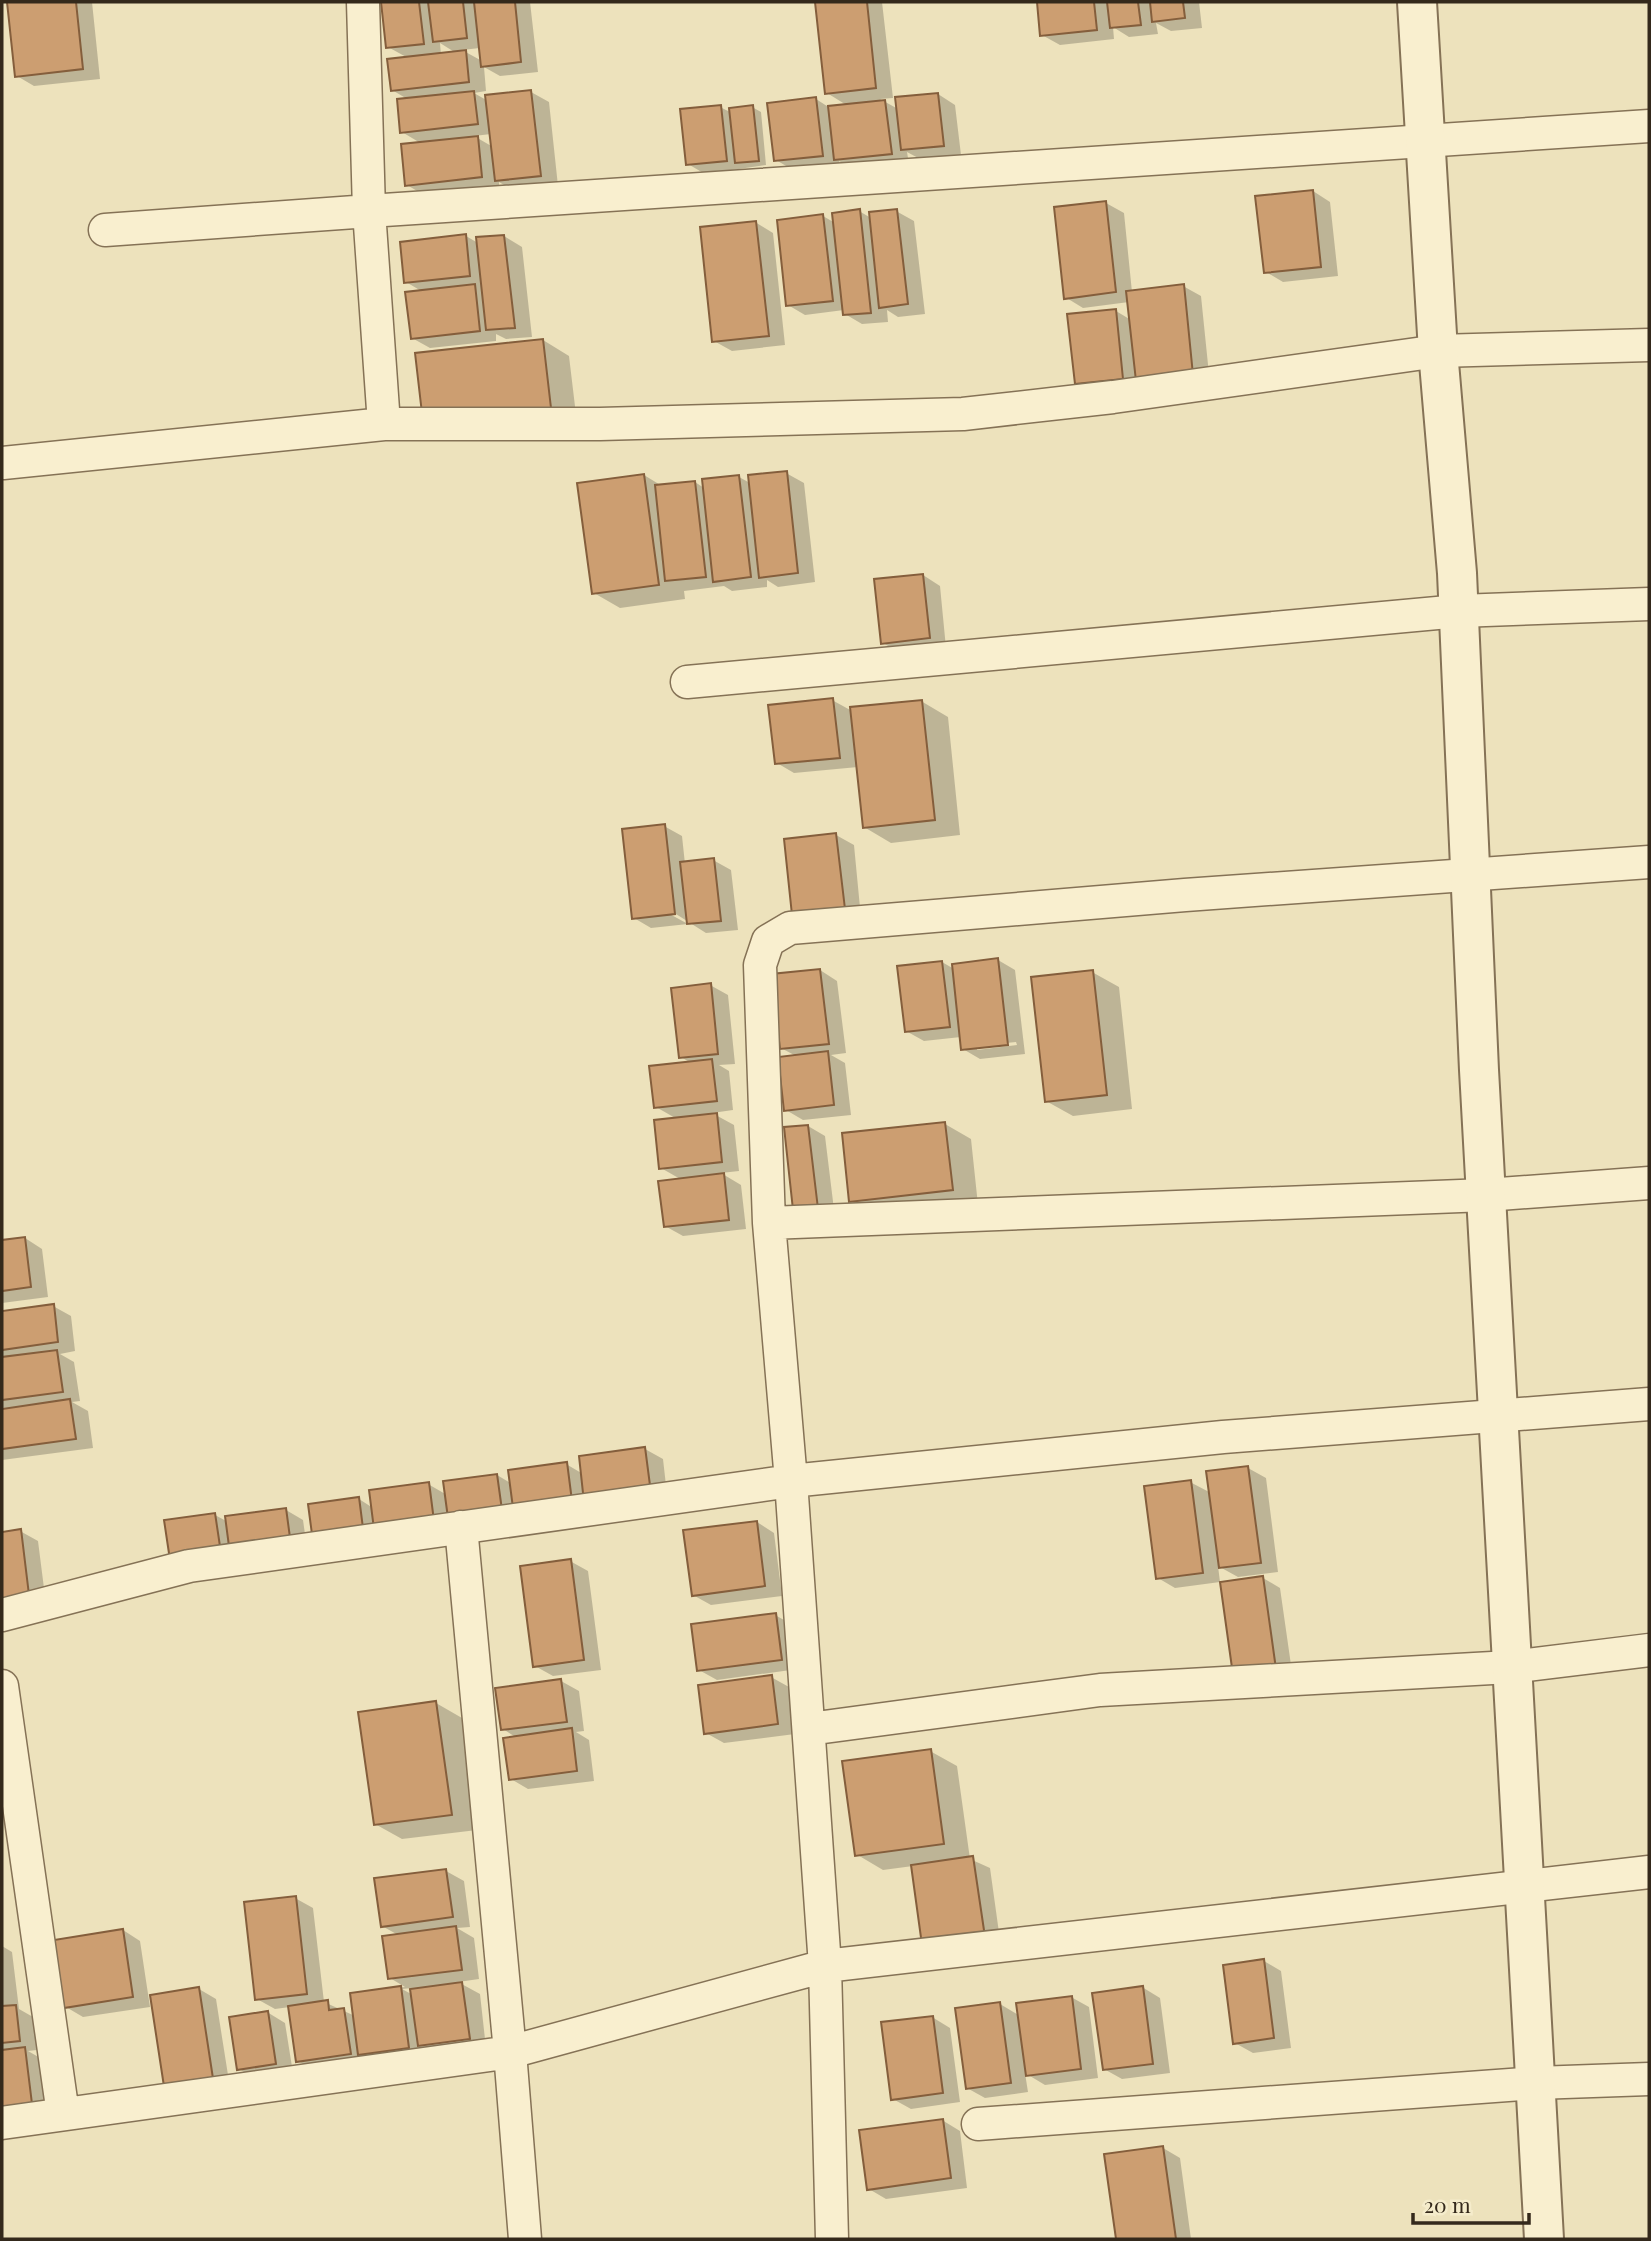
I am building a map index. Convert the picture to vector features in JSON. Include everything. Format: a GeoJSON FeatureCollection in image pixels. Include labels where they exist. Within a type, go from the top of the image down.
{"type":"FeatureCollection","features":[{"type":"Feature","properties":{"kind":"street"},"geometry":{"type":"LineString","coordinates":[[363,2],[369,211],[384,425]]}},
{"type":"Feature","properties":{"kind":"street"},"geometry":{"type":"LineString","coordinates":[[1417,2],[1438,351],[1459,611],[1510,1667],[1544,2239]]}},
{"type":"Feature","properties":{"kind":"street"},"geometry":{"type":"LineString","coordinates":[[105,230],[1649,126]]}},
{"type":"Feature","properties":{"kind":"street"},"geometry":{"type":"LineString","coordinates":[[3,463],[384,425],[600,424],[963,414],[1113,397],[1438,351],[1649,345]]}},
{"type":"Feature","properties":{"kind":"street"},"geometry":{"type":"LineString","coordinates":[[687,682],[1459,611],[1649,604]]}},
{"type":"Feature","properties":{"kind":"street"},"geometry":{"type":"LineString","coordinates":[[832,2239],[825,1966],[791,1481],[769,1223],[760,965],[768,941],[790,928],[1185,895],[1649,862]]}},
{"type":"Feature","properties":{"kind":"street"},"geometry":{"type":"LineString","coordinates":[[769,1223],[1486,1195],[1649,1183]]}},
{"type":"Feature","properties":{"kind":"street"},"geometry":{"type":"LineString","coordinates":[[2,1615],[189,1566],[791,1481],[1223,1437],[1649,1404]]}},
{"type":"Feature","properties":{"kind":"street"},"geometry":{"type":"LineString","coordinates":[[461,1527],[525,2239]]}},
{"type":"Feature","properties":{"kind":"street"},"geometry":{"type":"LineString","coordinates":[[808,1728],[1100,1690],[1510,1667],[1649,1650]]}},
{"type":"Feature","properties":{"kind":"street"},"geometry":{"type":"LineString","coordinates":[[2,1686],[63,2114]]}},
{"type":"Feature","properties":{"kind":"street"},"geometry":{"type":"LineString","coordinates":[[2,2123],[510,2052],[825,1966],[1649,1872]]}},
{"type":"Feature","properties":{"kind":"street"},"geometry":{"type":"LineString","coordinates":[[978,2124],[1536,2083],[1649,2079]]}},
{"type":"Feature","properties":{"kind":"building"},"geometry":{"type":"Polygon","coordinates":[[[7,2],[76,2],[83,69],[15,77],[7,2]]]}},
{"type":"Feature","properties":{"kind":"building"},"geometry":{"type":"Polygon","coordinates":[[[381,2],[419,2],[424,44],[386,48],[381,2]]]}},
{"type":"Feature","properties":{"kind":"building"},"geometry":{"type":"Polygon","coordinates":[[[428,2],[463,2],[467,38],[433,42],[428,2]]]}},
{"type":"Feature","properties":{"kind":"building"},"geometry":{"type":"Polygon","coordinates":[[[474,2],[515,2],[521,62],[481,67],[474,2]]]}},
{"type":"Feature","properties":{"kind":"building"},"geometry":{"type":"Polygon","coordinates":[[[815,2],[867,2],[876,88],[825,94],[815,2]]]}},
{"type":"Feature","properties":{"kind":"building"},"geometry":{"type":"Polygon","coordinates":[[[1037,2],[1094,2],[1097,30],[1040,36],[1037,2]]]}},
{"type":"Feature","properties":{"kind":"building"},"geometry":{"type":"Polygon","coordinates":[[[1107,2],[1138,2],[1141,25],[1110,28],[1107,2]]]}},
{"type":"Feature","properties":{"kind":"building"},"geometry":{"type":"Polygon","coordinates":[[[1150,2],[1183,2],[1185,18],[1152,22],[1150,2]]]}},
{"type":"Feature","properties":{"kind":"building"},"geometry":{"type":"Polygon","coordinates":[[[466,50],[469,82],[391,91],[387,59],[466,50]]]}},
{"type":"Feature","properties":{"kind":"building"},"geometry":{"type":"Polygon","coordinates":[[[531,90],[541,176],[495,181],[485,95],[531,90]]]}},
{"type":"Feature","properties":{"kind":"building"},"geometry":{"type":"Polygon","coordinates":[[[474,91],[478,124],[400,133],[397,99],[474,91]]]}},
{"type":"Feature","properties":{"kind":"building"},"geometry":{"type":"Polygon","coordinates":[[[938,93],[944,146],[901,150],[895,97],[938,93]]]}},
{"type":"Feature","properties":{"kind":"building"},"geometry":{"type":"Polygon","coordinates":[[[816,97],[823,156],[774,161],[767,103],[816,97]]]}},
{"type":"Feature","properties":{"kind":"building"},"geometry":{"type":"Polygon","coordinates":[[[885,100],[892,154],[834,160],[828,106],[885,100]]]}},
{"type":"Feature","properties":{"kind":"building"},"geometry":{"type":"Polygon","coordinates":[[[721,105],[727,161],[686,165],[680,109],[721,105]]]}},
{"type":"Feature","properties":{"kind":"building"},"geometry":{"type":"Polygon","coordinates":[[[753,105],[759,161],[735,163],[729,108],[753,105]]]}},
{"type":"Feature","properties":{"kind":"building"},"geometry":{"type":"Polygon","coordinates":[[[478,136],[482,177],[405,186],[401,144],[478,136]]]}},
{"type":"Feature","properties":{"kind":"building"},"geometry":{"type":"Polygon","coordinates":[[[1313,190],[1321,267],[1264,273],[1255,196],[1313,190]]]}},
{"type":"Feature","properties":{"kind":"building"},"geometry":{"type":"Polygon","coordinates":[[[1106,201],[1116,292],[1064,299],[1054,207],[1106,201]]]}},
{"type":"Feature","properties":{"kind":"building"},"geometry":{"type":"Polygon","coordinates":[[[860,209],[871,313],[843,315],[832,213],[860,209]]]}},
{"type":"Feature","properties":{"kind":"building"},"geometry":{"type":"Polygon","coordinates":[[[897,209],[908,304],[879,308],[869,212],[897,209]]]}},
{"type":"Feature","properties":{"kind":"building"},"geometry":{"type":"Polygon","coordinates":[[[823,214],[833,301],[786,306],[777,220],[823,214]]]}},
{"type":"Feature","properties":{"kind":"building"},"geometry":{"type":"Polygon","coordinates":[[[756,221],[769,336],[712,342],[700,227],[756,221]]]}},
{"type":"Feature","properties":{"kind":"building"},"geometry":{"type":"Polygon","coordinates":[[[466,234],[470,276],[404,283],[400,242],[466,234]]]}},
{"type":"Feature","properties":{"kind":"building"},"geometry":{"type":"Polygon","coordinates":[[[504,235],[515,328],[486,330],[476,237],[504,235]]]}},
{"type":"Feature","properties":{"kind":"building"},"geometry":{"type":"Polygon","coordinates":[[[475,284],[480,331],[411,339],[405,292],[475,284]]]}},
{"type":"Feature","properties":{"kind":"building"},"geometry":{"type":"Polygon","coordinates":[[[1184,284],[1193,375],[1136,381],[1126,291],[1184,284]]]}},
{"type":"Feature","properties":{"kind":"building"},"geometry":{"type":"Polygon","coordinates":[[[1116,309],[1123,379],[1075,384],[1067,314],[1116,309]]]}},
{"type":"Feature","properties":{"kind":"building"},"geometry":{"type":"Polygon","coordinates":[[[543,339],[551,408],[423,422],[415,353],[543,339]]]}},
{"type":"Feature","properties":{"kind":"building"},"geometry":{"type":"Polygon","coordinates":[[[787,471],[798,573],[759,578],[748,475],[787,471]]]}},
{"type":"Feature","properties":{"kind":"building"},"geometry":{"type":"Polygon","coordinates":[[[644,474],[659,585],[592,594],[577,483],[644,474]]]}},
{"type":"Feature","properties":{"kind":"building"},"geometry":{"type":"Polygon","coordinates":[[[739,475],[751,577],[713,582],[702,479],[739,475]]]}},
{"type":"Feature","properties":{"kind":"building"},"geometry":{"type":"Polygon","coordinates":[[[695,481],[706,577],[665,581],[655,485],[695,481]]]}},
{"type":"Feature","properties":{"kind":"building"},"geometry":{"type":"Polygon","coordinates":[[[923,574],[930,638],[881,644],[874,579],[923,574]]]}},
{"type":"Feature","properties":{"kind":"building"},"geometry":{"type":"Polygon","coordinates":[[[833,698],[840,758],[775,764],[768,705],[833,698]]]}},
{"type":"Feature","properties":{"kind":"building"},"geometry":{"type":"Polygon","coordinates":[[[922,700],[935,820],[863,828],[850,707],[922,700]]]}},
{"type":"Feature","properties":{"kind":"building"},"geometry":{"type":"Polygon","coordinates":[[[665,824],[675,914],[632,919],[622,829],[665,824]]]}},
{"type":"Feature","properties":{"kind":"building"},"geometry":{"type":"Polygon","coordinates":[[[836,833],[845,909],[792,915],[784,839],[836,833]]]}},
{"type":"Feature","properties":{"kind":"building"},"geometry":{"type":"Polygon","coordinates":[[[714,858],[721,921],[687,924],[680,862],[714,858]]]}},
{"type":"Feature","properties":{"kind":"building"},"geometry":{"type":"Polygon","coordinates":[[[998,958],[1008,1045],[961,1050],[952,964],[998,958]]]}},
{"type":"Feature","properties":{"kind":"building"},"geometry":{"type":"Polygon","coordinates":[[[942,961],[950,1027],[905,1032],[897,966],[942,961]]]}},
{"type":"Feature","properties":{"kind":"building"},"geometry":{"type":"Polygon","coordinates":[[[820,969],[829,1044],[780,1049],[771,974],[820,969]]]}},
{"type":"Feature","properties":{"kind":"building"},"geometry":{"type":"Polygon","coordinates":[[[1093,970],[1107,1095],[1045,1102],[1031,977],[1093,970]]]}},
{"type":"Feature","properties":{"kind":"building"},"geometry":{"type":"Polygon","coordinates":[[[711,983],[718,1054],[679,1058],[671,988],[711,983]]]}},
{"type":"Feature","properties":{"kind":"building"},"geometry":{"type":"Polygon","coordinates":[[[828,1051],[834,1105],[784,1111],[778,1057],[828,1051]]]}},
{"type":"Feature","properties":{"kind":"building"},"geometry":{"type":"Polygon","coordinates":[[[712,1059],[717,1101],[654,1108],[649,1066],[712,1059]]]}},
{"type":"Feature","properties":{"kind":"building"},"geometry":{"type":"Polygon","coordinates":[[[717,1113],[722,1162],[659,1169],[654,1120],[717,1113]]]}},
{"type":"Feature","properties":{"kind":"building"},"geometry":{"type":"Polygon","coordinates":[[[945,1122],[953,1190],[849,1202],[842,1133],[945,1122]]]}},
{"type":"Feature","properties":{"kind":"building"},"geometry":{"type":"Polygon","coordinates":[[[808,1125],[819,1217],[794,1219],[784,1127],[808,1125]]]}},
{"type":"Feature","properties":{"kind":"building"},"geometry":{"type":"Polygon","coordinates":[[[724,1173],[729,1220],[664,1227],[658,1181],[724,1173]]]}},
{"type":"Feature","properties":{"kind":"building"},"geometry":{"type":"Polygon","coordinates":[[[25,1237],[31,1287],[2,1291],[2,1240],[25,1237]]]}},
{"type":"Feature","properties":{"kind":"building"},"geometry":{"type":"Polygon","coordinates":[[[54,1304],[58,1342],[2,1350],[2,1311],[54,1304]]]}},
{"type":"Feature","properties":{"kind":"building"},"geometry":{"type":"Polygon","coordinates":[[[57,1350],[63,1392],[2,1400],[2,1357],[57,1350]]]}},
{"type":"Feature","properties":{"kind":"building"},"geometry":{"type":"Polygon","coordinates":[[[70,1399],[76,1439],[2,1449],[2,1409],[70,1399]]]}},
{"type":"Feature","properties":{"kind":"building"},"geometry":{"type":"Polygon","coordinates":[[[645,1447],[651,1493],[584,1502],[579,1456],[645,1447]]]}},
{"type":"Feature","properties":{"kind":"building"},"geometry":{"type":"Polygon","coordinates":[[[567,1462],[572,1501],[513,1508],[508,1470],[567,1462]]]}},
{"type":"Feature","properties":{"kind":"building"},"geometry":{"type":"Polygon","coordinates":[[[1248,1466],[1261,1563],[1219,1568],[1206,1471],[1248,1466]]]}},
{"type":"Feature","properties":{"kind":"building"},"geometry":{"type":"Polygon","coordinates":[[[497,1474],[502,1510],[448,1518],[443,1481],[497,1474]]]}},
{"type":"Feature","properties":{"kind":"building"},"geometry":{"type":"Polygon","coordinates":[[[1191,1480],[1203,1573],[1156,1579],[1144,1486],[1191,1480]]]}},
{"type":"Feature","properties":{"kind":"building"},"geometry":{"type":"Polygon","coordinates":[[[429,1482],[434,1521],[374,1529],[369,1490],[429,1482]]]}},
{"type":"Feature","properties":{"kind":"building"},"geometry":{"type":"Polygon","coordinates":[[[359,1497],[364,1536],[313,1542],[308,1504],[359,1497]]]}},
{"type":"Feature","properties":{"kind":"building"},"geometry":{"type":"Polygon","coordinates":[[[286,1508],[291,1545],[230,1554],[225,1516],[286,1508]]]}},
{"type":"Feature","properties":{"kind":"building"},"geometry":{"type":"Polygon","coordinates":[[[215,1513],[221,1553],[170,1560],[164,1520],[215,1513]]]}},
{"type":"Feature","properties":{"kind":"building"},"geometry":{"type":"Polygon","coordinates":[[[757,1521],[765,1586],[692,1596],[683,1530],[757,1521]]]}},
{"type":"Feature","properties":{"kind":"building"},"geometry":{"type":"Polygon","coordinates":[[[21,1529],[29,1595],[2,1599],[2,1532],[21,1529]]]}},
{"type":"Feature","properties":{"kind":"building"},"geometry":{"type":"Polygon","coordinates":[[[571,1559],[584,1660],[533,1667],[520,1566],[571,1559]]]}},
{"type":"Feature","properties":{"kind":"building"},"geometry":{"type":"Polygon","coordinates":[[[1263,1576],[1276,1669],[1233,1675],[1220,1582],[1263,1576]]]}},
{"type":"Feature","properties":{"kind":"building"},"geometry":{"type":"Polygon","coordinates":[[[776,1613],[782,1660],[697,1671],[691,1624],[776,1613]]]}},
{"type":"Feature","properties":{"kind":"building"},"geometry":{"type":"Polygon","coordinates":[[[772,1675],[778,1724],[704,1734],[698,1685],[772,1675]]]}},
{"type":"Feature","properties":{"kind":"building"},"geometry":{"type":"Polygon","coordinates":[[[561,1679],[567,1722],[501,1730],[495,1688],[561,1679]]]}},
{"type":"Feature","properties":{"kind":"building"},"geometry":{"type":"Polygon","coordinates":[[[436,1701],[452,1815],[374,1825],[358,1712],[436,1701]]]}},
{"type":"Feature","properties":{"kind":"building"},"geometry":{"type":"Polygon","coordinates":[[[572,1728],[577,1771],[509,1780],[503,1738],[572,1728]]]}},
{"type":"Feature","properties":{"kind":"building"},"geometry":{"type":"Polygon","coordinates":[[[931,1749],[944,1844],[855,1856],[842,1761],[931,1749]]]}},
{"type":"Feature","properties":{"kind":"building"},"geometry":{"type":"Polygon","coordinates":[[[973,1856],[985,1937],[922,1945],[911,1865],[973,1856]]]}},
{"type":"Feature","properties":{"kind":"building"},"geometry":{"type":"Polygon","coordinates":[[[446,1869],[453,1917],[381,1927],[374,1878],[446,1869]]]}},
{"type":"Feature","properties":{"kind":"building"},"geometry":{"type":"Polygon","coordinates":[[[296,1896],[307,1994],[255,2000],[244,1902],[296,1896]]]}},
{"type":"Feature","properties":{"kind":"building"},"geometry":{"type":"Polygon","coordinates":[[[456,1926],[462,1970],[388,1979],[382,1936],[456,1926]]]}},
{"type":"Feature","properties":{"kind":"building"},"geometry":{"type":"Polygon","coordinates":[[[123,1929],[133,1997],[64,2008],[54,1940],[123,1929]]]}},
{"type":"Feature","properties":{"kind":"building"},"geometry":{"type":"Polygon","coordinates":[[[1264,1959],[1274,2038],[1233,2044],[1223,1965],[1264,1959]]]}},
{"type":"Feature","properties":{"kind":"building"},"geometry":{"type":"Polygon","coordinates":[[[462,1982],[470,2039],[418,2046],[410,1989],[462,1982]]]}},
{"type":"Feature","properties":{"kind":"building"},"geometry":{"type":"Polygon","coordinates":[[[401,1986],[409,2048],[358,2055],[350,1993],[401,1986]]]}},
{"type":"Feature","properties":{"kind":"building"},"geometry":{"type":"Polygon","coordinates":[[[1143,1986],[1153,2064],[1103,2070],[1092,1993],[1143,1986]]]}},
{"type":"Feature","properties":{"kind":"building"},"geometry":{"type":"Polygon","coordinates":[[[199,1987],[214,2085],[165,2093],[150,1995],[199,1987]]]}},
{"type":"Feature","properties":{"kind":"building"},"geometry":{"type":"Polygon","coordinates":[[[1072,1996],[1081,2069],[1026,2076],[1016,2003],[1072,1996]]]}},
{"type":"Feature","properties":{"kind":"building"},"geometry":{"type":"Polygon","coordinates":[[[328,2000],[329,2010],[344,2008],[351,2054],[296,2062],[288,2006],[328,2000]]]}},
{"type":"Feature","properties":{"kind":"building"},"geometry":{"type":"Polygon","coordinates":[[[1000,2002],[1011,2083],[966,2089],[955,2008],[1000,2002]]]}},
{"type":"Feature","properties":{"kind":"building"},"geometry":{"type":"Polygon","coordinates":[[[16,2005],[20,2041],[2,2043],[2,2006],[16,2005]]]}},
{"type":"Feature","properties":{"kind":"building"},"geometry":{"type":"Polygon","coordinates":[[[268,2011],[276,2064],[237,2070],[229,2017],[268,2011]]]}},
{"type":"Feature","properties":{"kind":"building"},"geometry":{"type":"Polygon","coordinates":[[[933,2016],[943,2093],[891,2100],[881,2022],[933,2016]]]}},
{"type":"Feature","properties":{"kind":"building"},"geometry":{"type":"Polygon","coordinates":[[[25,2047],[32,2104],[2,2108],[2,2050],[25,2047]]]}},
{"type":"Feature","properties":{"kind":"building"},"geometry":{"type":"Polygon","coordinates":[[[943,2119],[951,2178],[867,2190],[859,2130],[943,2119]]]}},
{"type":"Feature","properties":{"kind":"building"},"geometry":{"type":"Polygon","coordinates":[[[1163,2146],[1176,2239],[1116,2239],[1104,2154],[1163,2146]]]}}]}
